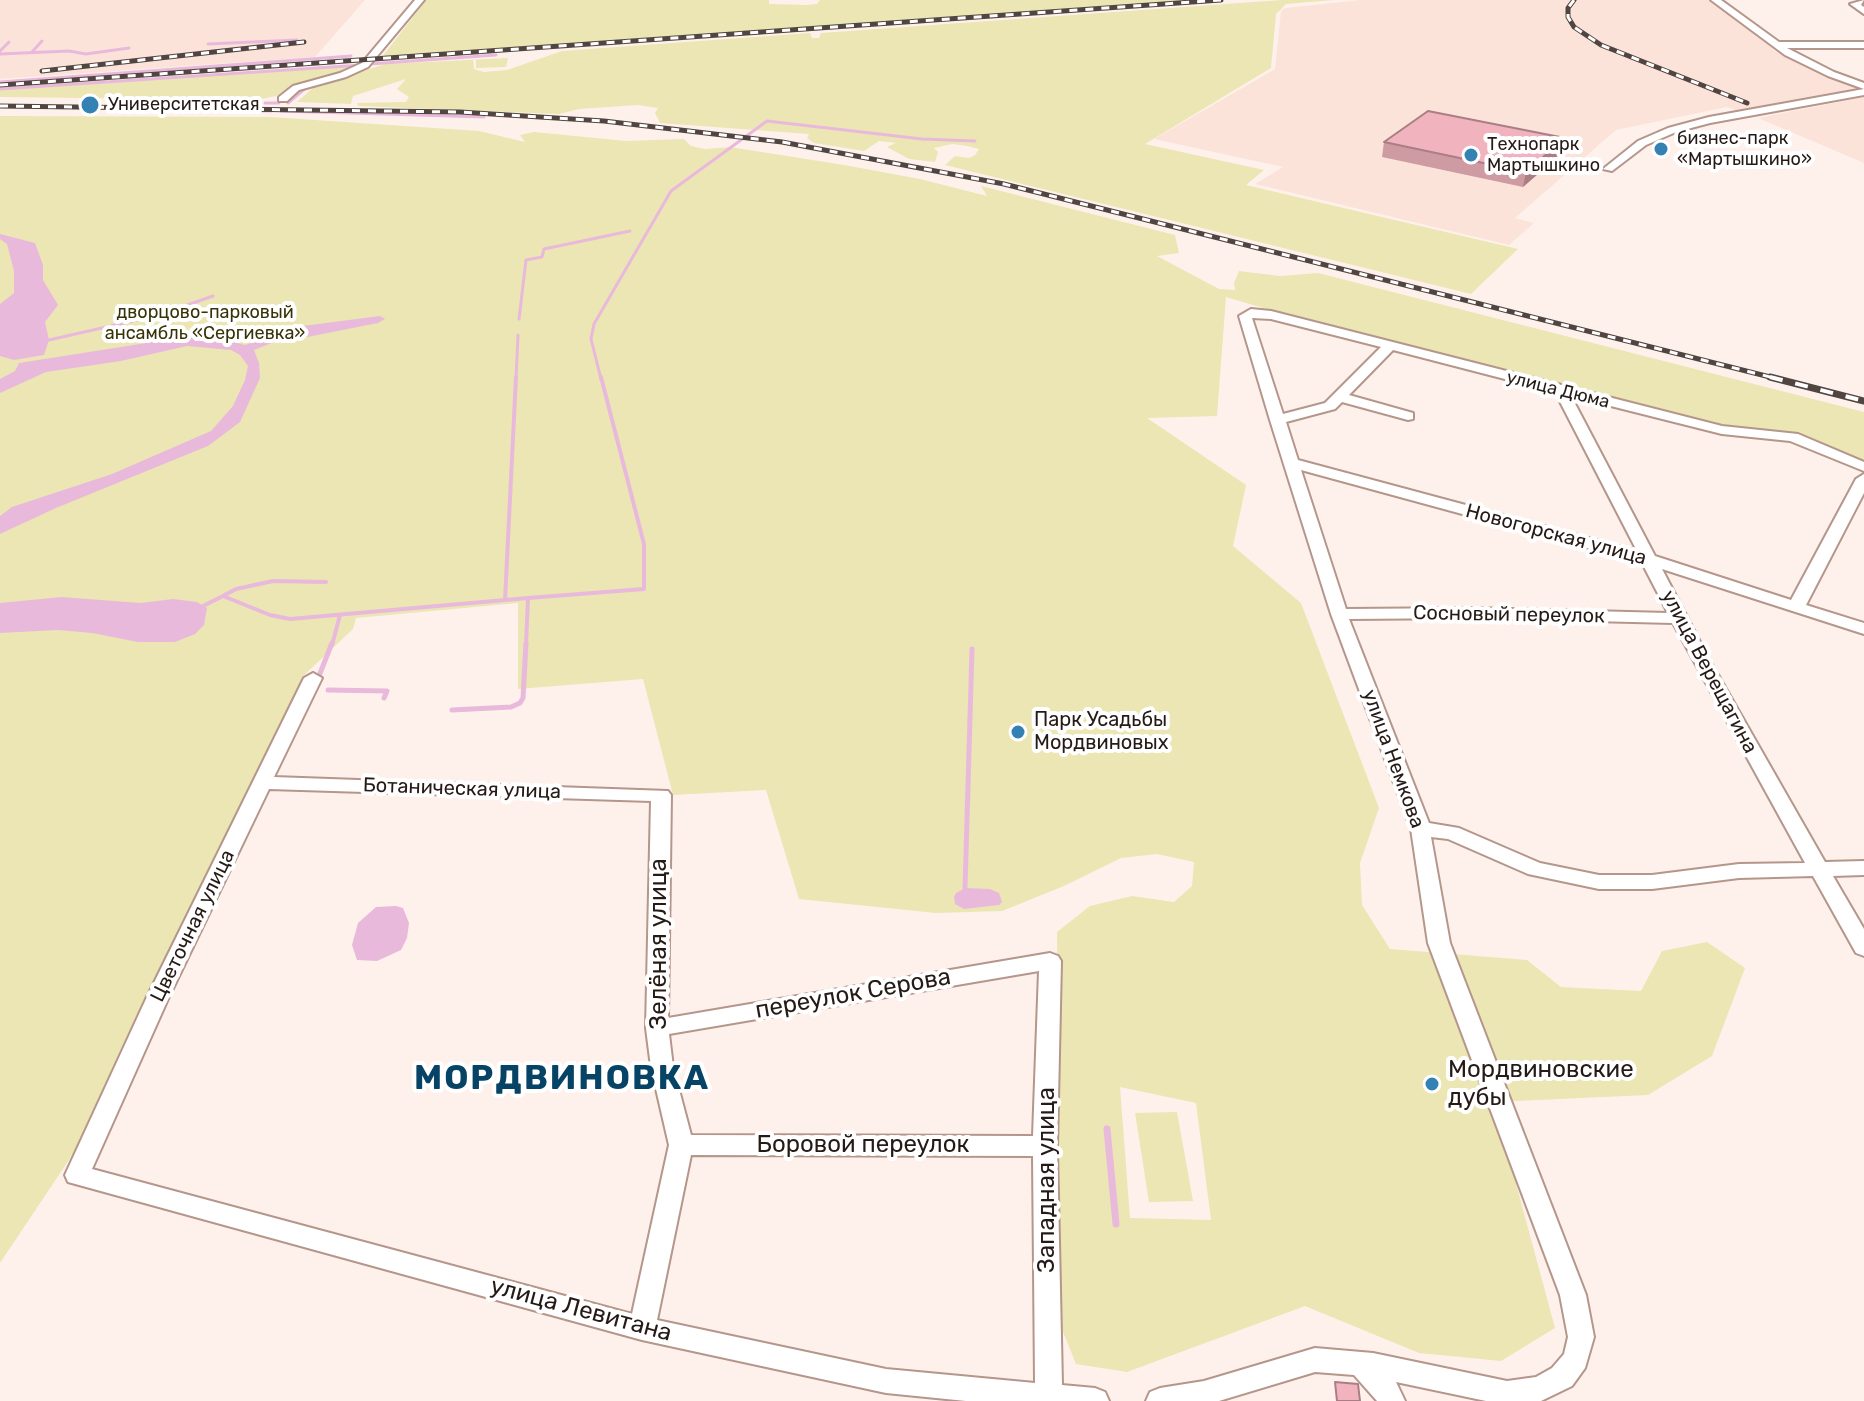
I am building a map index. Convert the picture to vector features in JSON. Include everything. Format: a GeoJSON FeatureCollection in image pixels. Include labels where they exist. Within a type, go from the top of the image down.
{"type":"FeatureCollection","features":[{"type":"Feature","properties":{"kind":"street"},"geometry":{"type":"LineString","coordinates":[[283,99],[296,88],[343,75],[365,65],[420,0]]}},
{"type":"Feature","properties":{"kind":"street"},"geometry":{"type":"LineString","coordinates":[[1715,0],[1776,45],[1831,74],[1864,86]]}},
{"type":"Feature","properties":{"kind":"street"},"geometry":{"type":"LineString","coordinates":[[1864,1],[1854,4],[1864,11]]}},
{"type":"Feature","properties":{"kind":"street"},"geometry":{"type":"LineString","coordinates":[[1776,45],[1864,45]]}},
{"type":"Feature","properties":{"kind":"street"},"geometry":{"type":"LineString","coordinates":[[1608,169],[1642,143],[1672,130],[1709,120],[1864,92]]}},
{"type":"Feature","properties":{"kind":"street","name":"улица Дюма"},"geometry":{"type":"LineString","coordinates":[[1251,313],[1271,315],[1722,430],[1793,437],[1864,467]]}},
{"type":"Feature","properties":{"kind":"street","name":"улица Немкова"},"geometry":{"type":"LineString","coordinates":[[1251,313],[1245,316],[1245,321],[1339,614],[1421,829],[1439,943],[1573,1295],[1581,1337],[1576,1359],[1562,1377],[1540,1389],[1507,1393],[1360,1363]]}},
{"type":"Feature","properties":{"kind":"street"},"geometry":{"type":"LineString","coordinates":[[1277,420],[1330,406],[1389,347]]}},
{"type":"Feature","properties":{"kind":"street","name":"улица Верещагина"},"geometry":{"type":"LineString","coordinates":[[1562,391],[1679,618],[1864,948]]}},
{"type":"Feature","properties":{"kind":"street"},"geometry":{"type":"LineString","coordinates":[[1339,397],[1408,416]]}},
{"type":"Feature","properties":{"kind":"street","name":"Новогорская улица"},"geometry":{"type":"LineString","coordinates":[[1292,463],[1650,560],[1864,629]]}},
{"type":"Feature","properties":{"kind":"street"},"geometry":{"type":"LineString","coordinates":[[1796,607],[1864,479]]}},
{"type":"Feature","properties":{"kind":"street","name":"Сосновый переулок"},"geometry":{"type":"LineString","coordinates":[[1339,614],[1471,613],[1679,618]]}},
{"type":"Feature","properties":{"kind":"street","name":"Цветочная улица"},"geometry":{"type":"LineString","coordinates":[[77,1175],[157,999],[313,678]]}},
{"type":"Feature","properties":{"kind":"street","name":"Ботаническая улица"},"geometry":{"type":"LineString","coordinates":[[263,783],[661,795]]}},
{"type":"Feature","properties":{"kind":"street","name":"Зелёная улица"},"geometry":{"type":"LineString","coordinates":[[642,1328],[681,1145],[662,1067],[657,1028],[661,795]]}},
{"type":"Feature","properties":{"kind":"street"},"geometry":{"type":"LineString","coordinates":[[1421,829],[1452,833],[1535,869],[1599,882],[1652,882],[1739,871],[1864,868]]}},
{"type":"Feature","properties":{"kind":"street","name":"переулок Серова"},"geometry":{"type":"LineString","coordinates":[[657,1028],[1050,961]]}},
{"type":"Feature","properties":{"kind":"street","name":"Западная улица"},"geometry":{"type":"LineString","coordinates":[[1049,1398],[1045,1146],[1050,961]]}},
{"type":"Feature","properties":{"kind":"street","name":"Боровой переулок"},"geometry":{"type":"LineString","coordinates":[[681,1145],[1045,1146]]}},
{"type":"Feature","properties":{"kind":"street","name":"улица Левитана"},"geometry":{"type":"LineString","coordinates":[[77,1175],[642,1328],[886,1381],[1095,1401]]}},
{"type":"Feature","properties":{"kind":"street"},"geometry":{"type":"LineString","coordinates":[[1160,1401],[1204,1393],[1315,1360],[1360,1363],[1387,1391],[1391,1401]]}},
{"type":"Feature","properties":{"kind":"shaded area"},"geometry":{"type":"Polygon","coordinates":[[[0,0],[365,0],[315,57],[0,79],[0,0]]]}},
{"type":"Feature","properties":{"kind":"shaded area"},"geometry":{"type":"Polygon","coordinates":[[[1360,0],[1708,0],[1761,36],[1775,51],[1863,90],[1738,111],[1727,107],[1616,130],[1515,218],[1534,223],[1509,245],[1255,184],[1283,167],[1154,139],[1275,69],[1281,11],[1285,8],[1360,0]]]}},
{"type":"Feature","properties":{"kind":"shaded area"},"geometry":{"type":"Polygon","coordinates":[[[1864,97],[1864,163],[1758,118],[1864,97]]]}},
{"type":"Feature","properties":{"kind":"shaded area"},"geometry":{"type":"Polygon","coordinates":[[[0,234],[35,243],[43,265],[43,280],[58,305],[45,322],[49,340],[44,355],[14,360],[0,356],[0,304],[14,293],[14,271],[7,244],[0,239],[0,234]]]}},
{"type":"Feature","properties":{"kind":"shaded area"},"geometry":{"type":"Polygon","coordinates":[[[380,316],[385,319],[378,323],[297,339],[283,336],[284,332],[295,327],[380,316]]]}},
{"type":"Feature","properties":{"kind":"shaded area"},"geometry":{"type":"Polygon","coordinates":[[[191,336],[216,337],[245,345],[267,338],[274,342],[254,350],[260,378],[240,422],[208,446],[0,534],[0,516],[12,507],[112,474],[211,431],[233,406],[248,366],[240,355],[231,350],[187,346],[121,361],[46,372],[0,393],[0,379],[15,371],[19,363],[191,336]]]}},
{"type":"Feature","properties":{"kind":"shaded area"},"geometry":{"type":"Polygon","coordinates":[[[61,597],[141,603],[173,599],[197,602],[207,608],[204,625],[195,634],[175,642],[138,642],[58,630],[0,633],[0,603],[61,597]]]}},
{"type":"Feature","properties":{"kind":"shaded area"},"geometry":{"type":"Polygon","coordinates":[[[965,888],[990,889],[999,893],[1002,902],[999,905],[964,909],[955,904],[954,897],[965,888]]]}},
{"type":"Feature","properties":{"kind":"shaded area"},"geometry":{"type":"Polygon","coordinates":[[[376,907],[403,908],[409,923],[401,950],[377,961],[357,960],[352,945],[358,923],[376,907]]]}},
{"type":"Feature","properties":{"kind":"green space"},"geometry":{"type":"Polygon","coordinates":[[[426,0],[769,0],[769,4],[806,5],[817,4],[820,0],[1202,0],[382,57],[426,0]]]}},
{"type":"Feature","properties":{"kind":"green space"},"geometry":{"type":"Polygon","coordinates":[[[1282,0],[1334,0],[1286,4],[1276,14],[1271,68],[1145,144],[1264,170],[1246,185],[1518,249],[1471,294],[945,165],[955,156],[969,158],[979,149],[967,146],[952,144],[934,148],[938,152],[935,162],[909,159],[887,147],[896,143],[879,141],[864,151],[814,143],[807,138],[809,134],[660,123],[655,113],[658,108],[638,105],[579,109],[559,114],[358,106],[357,103],[406,102],[409,97],[397,89],[406,79],[353,96],[351,104],[297,102],[314,87],[385,64],[508,58],[506,67],[476,68],[476,60],[473,60],[474,69],[484,72],[507,70],[562,51],[810,33],[812,38],[819,38],[821,33],[1282,0]]]}},
{"type":"Feature","properties":{"kind":"green space"},"geometry":{"type":"Polygon","coordinates":[[[359,65],[341,74],[256,100],[0,97],[0,88],[359,65]]]}},
{"type":"Feature","properties":{"kind":"green space","name":"дворцово-парковый ансамбль «Сергиевка»"},"geometry":{"type":"Polygon","coordinates":[[[0,116],[270,117],[479,131],[525,142],[520,135],[534,132],[626,141],[684,139],[691,146],[705,149],[730,147],[844,165],[920,179],[987,196],[981,186],[1175,235],[1179,253],[1157,256],[1219,289],[1235,290],[1234,283],[1239,271],[1280,276],[1318,273],[1864,412],[1864,462],[1795,443],[1502,378],[1226,297],[1217,416],[1147,418],[1246,485],[1233,546],[1301,603],[1379,808],[1360,863],[1362,905],[1390,949],[1527,960],[1561,987],[1641,991],[1662,951],[1707,942],[1745,968],[1712,1056],[1648,1095],[1494,1102],[1555,1328],[1501,1361],[1419,1353],[1305,1306],[1127,1372],[1076,1364],[1061,1327],[1057,932],[1090,906],[1132,896],[1174,902],[1192,886],[1194,862],[1157,854],[1121,858],[1002,911],[936,913],[799,899],[766,790],[673,795],[643,679],[518,689],[518,603],[356,618],[353,629],[301,678],[305,679],[223,847],[218,849],[97,1118],[0,1263],[0,116]],[[1120,1087],[1130,1218],[1211,1220],[1196,1103],[1120,1087]]]}},
{"type":"Feature","properties":{"kind":"green space"},"geometry":{"type":"Polygon","coordinates":[[[1177,1112],[1193,1201],[1149,1202],[1135,1113],[1177,1112]]]}},
{"type":"Feature","properties":{"kind":"building"},"geometry":{"type":"Polygon","coordinates":[[[1428,111],[1565,138],[1526,172],[1384,142],[1428,111]]]}},
{"type":"Feature","properties":{"kind":"building"},"geometry":{"type":"Polygon","coordinates":[[[1335,1382],[1358,1384],[1360,1401],[1337,1401],[1335,1382]]]}},
{"type":"Feature","properties":{"kind":"waterway"},"geometry":{"type":"LineString","coordinates":[[208,44],[297,40]]}},
{"type":"Feature","properties":{"kind":"waterway"},"geometry":{"type":"LineString","coordinates":[[32,52],[42,41]]}},
{"type":"Feature","properties":{"kind":"waterway"},"geometry":{"type":"LineString","coordinates":[[0,51],[9,42]]}},
{"type":"Feature","properties":{"kind":"waterway"},"geometry":{"type":"LineString","coordinates":[[0,54],[69,51],[86,54],[129,48]]}},
{"type":"Feature","properties":{"kind":"waterway"},"geometry":{"type":"LineString","coordinates":[[370,64],[496,55]]}},
{"type":"Feature","properties":{"kind":"waterway"},"geometry":{"type":"LineString","coordinates":[[0,82],[351,56]]}},
{"type":"Feature","properties":{"kind":"waterway"},"geometry":{"type":"LineString","coordinates":[[0,89],[362,65]]}},
{"type":"Feature","properties":{"kind":"waterway"},"geometry":{"type":"LineString","coordinates":[[288,103],[308,86]]}},
{"type":"Feature","properties":{"kind":"waterway"},"geometry":{"type":"LineString","coordinates":[[265,103],[279,103]]}},
{"type":"Feature","properties":{"kind":"waterway"},"geometry":{"type":"LineString","coordinates":[[174,110],[271,111]]}},
{"type":"Feature","properties":{"kind":"waterway"},"geometry":{"type":"LineString","coordinates":[[280,111],[484,117]]}},
{"type":"Feature","properties":{"kind":"waterway"},"geometry":{"type":"LineString","coordinates":[[601,379],[591,339],[594,324],[671,191],[767,121],[922,139],[975,141]]}},
{"type":"Feature","properties":{"kind":"waterway"},"geometry":{"type":"LineString","coordinates":[[519,319],[526,260],[542,257],[544,249],[630,231]]}},
{"type":"Feature","properties":{"kind":"waterway"},"geometry":{"type":"LineString","coordinates":[[49,340],[159,315],[213,296]]}},
{"type":"Feature","properties":{"kind":"waterway"},"geometry":{"type":"LineString","coordinates":[[516,379],[518,335]]}},
{"type":"Feature","properties":{"kind":"waterway"},"geometry":{"type":"LineString","coordinates":[[505,600],[516,377]]}},
{"type":"Feature","properties":{"kind":"waterway"},"geometry":{"type":"LineString","coordinates":[[528,598],[644,589],[644,544],[601,377]]}},
{"type":"Feature","properties":{"kind":"waterway"},"geometry":{"type":"LineString","coordinates":[[223,596],[236,589],[273,581],[326,582]]}},
{"type":"Feature","properties":{"kind":"waterway"},"geometry":{"type":"LineString","coordinates":[[203,606],[223,596]]}},
{"type":"Feature","properties":{"kind":"waterway"},"geometry":{"type":"LineString","coordinates":[[223,596],[270,615],[290,619],[528,598]]}},
{"type":"Feature","properties":{"kind":"waterway"},"geometry":{"type":"LineString","coordinates":[[526,645],[528,598]]}},
{"type":"Feature","properties":{"kind":"waterway"},"geometry":{"type":"LineString","coordinates":[[332,645],[340,615]]}},
{"type":"Feature","properties":{"kind":"waterway"},"geometry":{"type":"LineString","coordinates":[[317,681],[332,643]]}},
{"type":"Feature","properties":{"kind":"waterway"},"geometry":{"type":"LineString","coordinates":[[452,710],[511,707],[520,703],[523,698],[526,643]]}},
{"type":"Feature","properties":{"kind":"waterway"},"geometry":{"type":"LineString","coordinates":[[965,888],[972,649]]}},
{"type":"Feature","properties":{"kind":"waterway"},"geometry":{"type":"LineString","coordinates":[[328,690],[387,691],[384,698]]}},
{"type":"Feature","properties":{"kind":"waterway"},"geometry":{"type":"LineString","coordinates":[[1107,1129],[1116,1224]]}},
{"type":"Feature","properties":{"kind":"railway"},"geometry":{"type":"LineString","coordinates":[[0,85],[1221,0]]}},
{"type":"Feature","properties":{"kind":"railway"},"geometry":{"type":"LineString","coordinates":[[1574,0],[1568,8],[1568,17],[1574,27],[1601,45],[1747,103]]}},
{"type":"Feature","properties":{"kind":"railway"},"geometry":{"type":"LineString","coordinates":[[42,71],[304,42]]}},
{"type":"Feature","properties":{"kind":"railway"},"geometry":{"type":"LineString","coordinates":[[0,106],[460,112],[604,121],[782,142],[1004,184],[1778,379]]}},
{"type":"Feature","properties":{"kind":"railway"},"geometry":{"type":"LineString","coordinates":[[1770,377],[1864,401]]}},
{"type":"Feature","properties":{"kind":"place","name":"Университетская"},"geometry":{"type":"Point","coordinates":[90,105]}},
{"type":"Feature","properties":{"kind":"place","name":"бизнес-парк «Мартышкино»"},"geometry":{"type":"Point","coordinates":[1661,149]}},
{"type":"Feature","properties":{"kind":"place","name":"Технопарк Мартышкино"},"geometry":{"type":"Point","coordinates":[1471,155]}},
{"type":"Feature","properties":{"kind":"place","name":"Парк Усадьбы Мордвиновых"},"geometry":{"type":"Point","coordinates":[1018,732]}},
{"type":"Feature","properties":{"kind":"place","name":"Мордвиновские дубы"},"geometry":{"type":"Point","coordinates":[1432,1084]}},
{"type":"Feature","properties":{"kind":"district","name":"МОРДВИНОВКА"},"geometry":{"type":"Point","coordinates":[562,1079]}}]}
